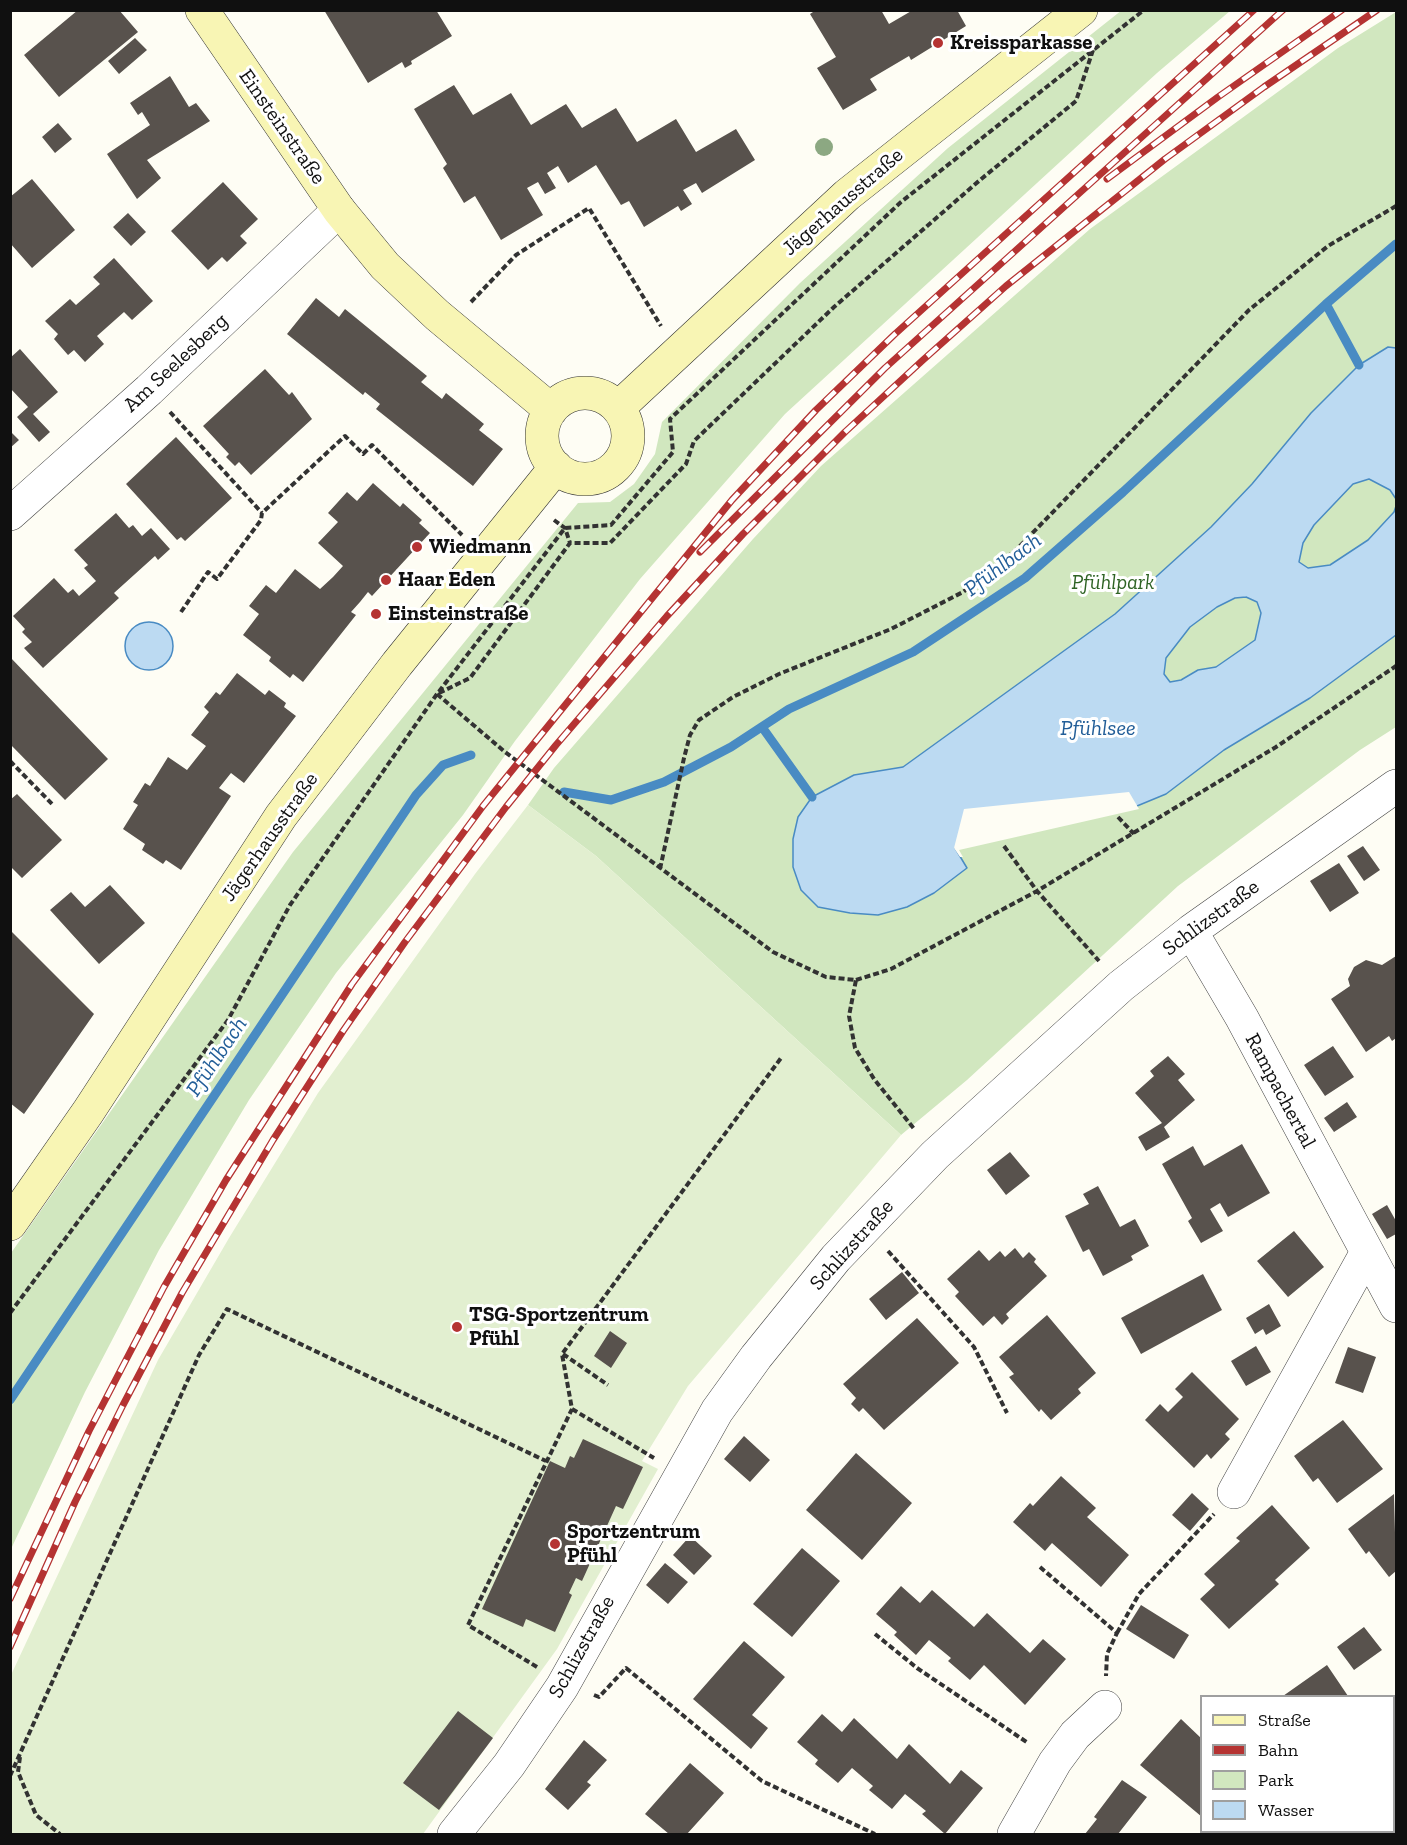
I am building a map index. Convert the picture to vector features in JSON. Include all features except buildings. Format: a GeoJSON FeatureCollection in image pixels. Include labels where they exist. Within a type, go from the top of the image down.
{"type":"FeatureCollection","features":[{"type":"Feature","properties":{"kind":"street","name":"Einsteinstraße"},"geometry":{"type":"LineString","coordinates":[[202,10],[339,210],[385,266],[449,326],[551,410]]}},
{"type":"Feature","properties":{"kind":"street","name":"Jägerhausstraße"},"geometry":{"type":"LineString","coordinates":[[618,408],[847,195],[1081,10]]}},
{"type":"Feature","properties":{"kind":"street","name":"Am Seelesberg"},"geometry":{"type":"LineString","coordinates":[[10,514],[148,390],[339,210]]}},
{"type":"Feature","properties":{"kind":"street"},"geometry":{"type":"LineString","coordinates":[[579,393],[595,393],[618,408],[626,422],[628,434],[627,447],[619,462],[607,473],[592,478],[571,476],[556,467],[546,454],[542,435],[551,410],[563,398],[579,393]]}},
{"type":"Feature","properties":{"kind":"street","name":"Jägerhausstraße"},"geometry":{"type":"LineString","coordinates":[[10,1224],[88,1112],[281,816],[556,467]]}},
{"type":"Feature","properties":{"kind":"street","name":"Schlizstraße"},"geometry":{"type":"LineString","coordinates":[[454,1834],[509,1765],[562,1686],[717,1411],[756,1357],[836,1258],[935,1155],[1121,986],[1191,931],[1396,786]]}},
{"type":"Feature","properties":{"kind":"street","name":"Rampachertal"},"geometry":{"type":"LineString","coordinates":[[1191,931],[1242,1018],[1396,1306]]}},
{"type":"Feature","properties":{"kind":"street"},"geometry":{"type":"LineString","coordinates":[[1234,1492],[1367,1252]]}},
{"type":"Feature","properties":{"kind":"street"},"geometry":{"type":"LineString","coordinates":[[1014,1834],[1055,1762],[1075,1735],[1105,1707]]}},
{"type":"Feature","properties":{"kind":"path"},"geometry":{"type":"LineString","coordinates":[[10,1313],[228,1020],[290,905],[437,694],[565,528],[611,525],[674,452],[670,419],[901,202],[1144,10]]}},
{"type":"Feature","properties":{"kind":"path"},"geometry":{"type":"LineString","coordinates":[[437,694],[470,678],[570,543],[610,543],[686,464],[694,441],[834,307],[980,180],[1076,101],[1093,49]]}},
{"type":"Feature","properties":{"kind":"path"},"geometry":{"type":"LineString","coordinates":[[660,869],[690,735],[699,720],[712,710],[779,674],[891,629],[963,592],[1017,549],[1249,310],[1328,246],[1396,206]]}},
{"type":"Feature","properties":{"kind":"path"},"geometry":{"type":"LineString","coordinates":[[449,326],[516,255],[589,208],[663,328]]}},
{"type":"Feature","properties":{"kind":"path"},"geometry":{"type":"LineString","coordinates":[[169,411],[262,513]]}},
{"type":"Feature","properties":{"kind":"path"},"geometry":{"type":"LineString","coordinates":[[181,612],[208,572],[217,579],[261,520],[262,513],[345,436],[363,454],[372,446],[484,556]]}},
{"type":"Feature","properties":{"kind":"path"},"geometry":{"type":"LineString","coordinates":[[437,694],[505,752],[773,952],[826,977],[856,980],[891,969],[1037,891],[1276,747],[1396,666]]}},
{"type":"Feature","properties":{"kind":"path"},"geometry":{"type":"LineString","coordinates":[[10,761],[54,806]]}},
{"type":"Feature","properties":{"kind":"path"},"geometry":{"type":"LineString","coordinates":[[1118,817],[1134,834]]}},
{"type":"Feature","properties":{"kind":"path"},"geometry":{"type":"LineString","coordinates":[[1004,846],[1037,891],[1103,966]]}},
{"type":"Feature","properties":{"kind":"path"},"geometry":{"type":"LineString","coordinates":[[856,980],[849,1016],[855,1048],[874,1078],[935,1155]]}},
{"type":"Feature","properties":{"kind":"path"},"geometry":{"type":"LineString","coordinates":[[562,1686],[523,1656],[468,1624],[572,1409],[562,1354],[781,1058]]}},
{"type":"Feature","properties":{"kind":"path"},"geometry":{"type":"LineString","coordinates":[[866,1227],[974,1347],[1007,1413]]}},
{"type":"Feature","properties":{"kind":"path"},"geometry":{"type":"LineString","coordinates":[[10,1776],[199,1355],[227,1309],[546,1461]]}},
{"type":"Feature","properties":{"kind":"path"},"geometry":{"type":"LineString","coordinates":[[562,1354],[608,1385]]}},
{"type":"Feature","properties":{"kind":"path"},"geometry":{"type":"LineString","coordinates":[[572,1409],[680,1473]]}},
{"type":"Feature","properties":{"kind":"path"},"geometry":{"type":"LineString","coordinates":[[1105,1707],[1107,1654],[1139,1594],[1234,1492]]}},
{"type":"Feature","properties":{"kind":"path"},"geometry":{"type":"LineString","coordinates":[[1040,1567],[1117,1633]]}},
{"type":"Feature","properties":{"kind":"path"},"geometry":{"type":"LineString","coordinates":[[875,1634],[917,1668],[1055,1762]]}},
{"type":"Feature","properties":{"kind":"path"},"geometry":{"type":"LineString","coordinates":[[626,1668],[762,1781],[874,1834]]}},
{"type":"Feature","properties":{"kind":"path"},"geometry":{"type":"LineString","coordinates":[[21,1750],[18,1772],[36,1815],[60,1834]]}},
{"type":"Feature","properties":{"kind":"green space"},"geometry":{"type":"Polygon","coordinates":[[[1122,10],[1230,11],[1157,73],[785,414],[640,579],[515,741],[463,815],[336,973],[249,1100],[159,1250],[85,1392],[11,1549],[11,1253],[293,852],[578,503],[610,502],[634,484],[655,454],[662,422],[800,283],[948,148],[1122,10]]]}},
{"type":"Feature","properties":{"kind":"green space","name":"Pfühlpark"},"geometry":{"type":"Polygon","coordinates":[[[1396,12],[1396,727],[1360,750],[1178,886],[967,1080],[901,1135],[596,856],[528,805],[554,768],[753,539],[821,466],[1090,229],[1338,48],[1396,12]]]}},
{"type":"Feature","properties":{"kind":"green space","name":"TSG-Sportzentrum Pfühl"},"geometry":{"type":"Polygon","coordinates":[[[528,805],[596,856],[901,1135],[688,1386],[642,1461],[658,1469],[557,1649],[423,1834],[11,1834],[11,1675],[158,1360],[229,1238],[318,1093],[475,874],[528,805]]]}},
{"type":"Feature","properties":{"kind":"water","name":"Pfühlsee"},"geometry":{"type":"Polygon","coordinates":[[[1388,347],[1396,348],[1396,499],[1390,490],[1369,479],[1353,484],[1314,525],[1303,543],[1299,562],[1308,568],[1330,565],[1368,540],[1394,512],[1396,506],[1396,635],[1310,698],[1224,750],[1166,794],[1137,806],[955,848],[967,868],[934,893],[907,907],[878,915],[850,913],[818,907],[801,890],[793,867],[793,839],[798,817],[812,797],[854,775],[903,767],[1115,614],[1211,527],[1252,484],[1311,413],[1359,365],[1388,347]],[[1246,597],[1235,598],[1217,607],[1190,627],[1166,658],[1164,674],[1170,682],[1181,680],[1198,670],[1216,667],[1255,640],[1261,613],[1257,602],[1246,597]]]}},
{"type":"Feature","properties":{"kind":"water"},"geometry":{"type":"Polygon","coordinates":[[[149,622],[166,629],[173,646],[166,663],[149,670],[132,663],[125,646],[132,629],[149,622]]]}},
{"type":"Feature","properties":{"kind":"pier"},"geometry":{"type":"Polygon","coordinates":[[[1129,792],[1139,809],[959,850],[963,857],[960,857],[954,848],[964,809],[1129,792]]]}},
{"type":"Feature","properties":{"kind":"waterway","name":"Pfühlbach"},"geometry":{"type":"LineString","coordinates":[[564,792],[611,800],[664,782],[731,747],[789,709],[913,652],[1025,578],[1123,492],[1326,304],[1396,244]]}},
{"type":"Feature","properties":{"kind":"waterway"},"geometry":{"type":"LineString","coordinates":[[1326,304],[1359,365]]}},
{"type":"Feature","properties":{"kind":"waterway"},"geometry":{"type":"LineString","coordinates":[[762,727],[812,797]]}},
{"type":"Feature","properties":{"kind":"waterway","name":"Pfühlbach"},"geometry":{"type":"LineString","coordinates":[[10,1400],[416,795],[443,765],[471,755]]}},
{"type":"Feature","properties":{"kind":"railway"},"geometry":{"type":"LineString","coordinates":[[10,1599],[89,1431],[164,1287],[226,1180],[352,984],[483,806],[732,500],[816,410],[895,334],[1254,10]]}},
{"type":"Feature","properties":{"kind":"railway"},"geometry":{"type":"LineString","coordinates":[[700,552],[885,368],[1283,10]]}},
{"type":"Feature","properties":{"kind":"railway"},"geometry":{"type":"LineString","coordinates":[[1107,179],[1342,10]]}},
{"type":"Feature","properties":{"kind":"railway"},"geometry":{"type":"LineString","coordinates":[[10,1647],[75,1502],[123,1405],[182,1293],[273,1140],[343,1031],[405,942],[506,807],[556,745],[667,616],[743,534],[845,432],[923,360],[1006,286],[1165,159],[1264,87],[1377,10]]}},
{"type":"Feature","properties":{"kind":"place","name":"Kreissparkasse"},"geometry":{"type":"Point","coordinates":[938,43]}},
{"type":"Feature","properties":{"kind":"place","name":"Wiedmann"},"geometry":{"type":"Point","coordinates":[417,547]}},
{"type":"Feature","properties":{"kind":"place","name":"Haar Eden"},"geometry":{"type":"Point","coordinates":[386,580]}},
{"type":"Feature","properties":{"kind":"place","name":"Einsteinstraße"},"geometry":{"type":"Point","coordinates":[376,614]}},
{"type":"Feature","properties":{"kind":"place","name":"TSG-Sportzentrum Pfühl"},"geometry":{"type":"Point","coordinates":[457,1327]}},
{"type":"Feature","properties":{"kind":"place","name":"Sportzentrum Pfühl"},"geometry":{"type":"Point","coordinates":[555,1544]}}]}
